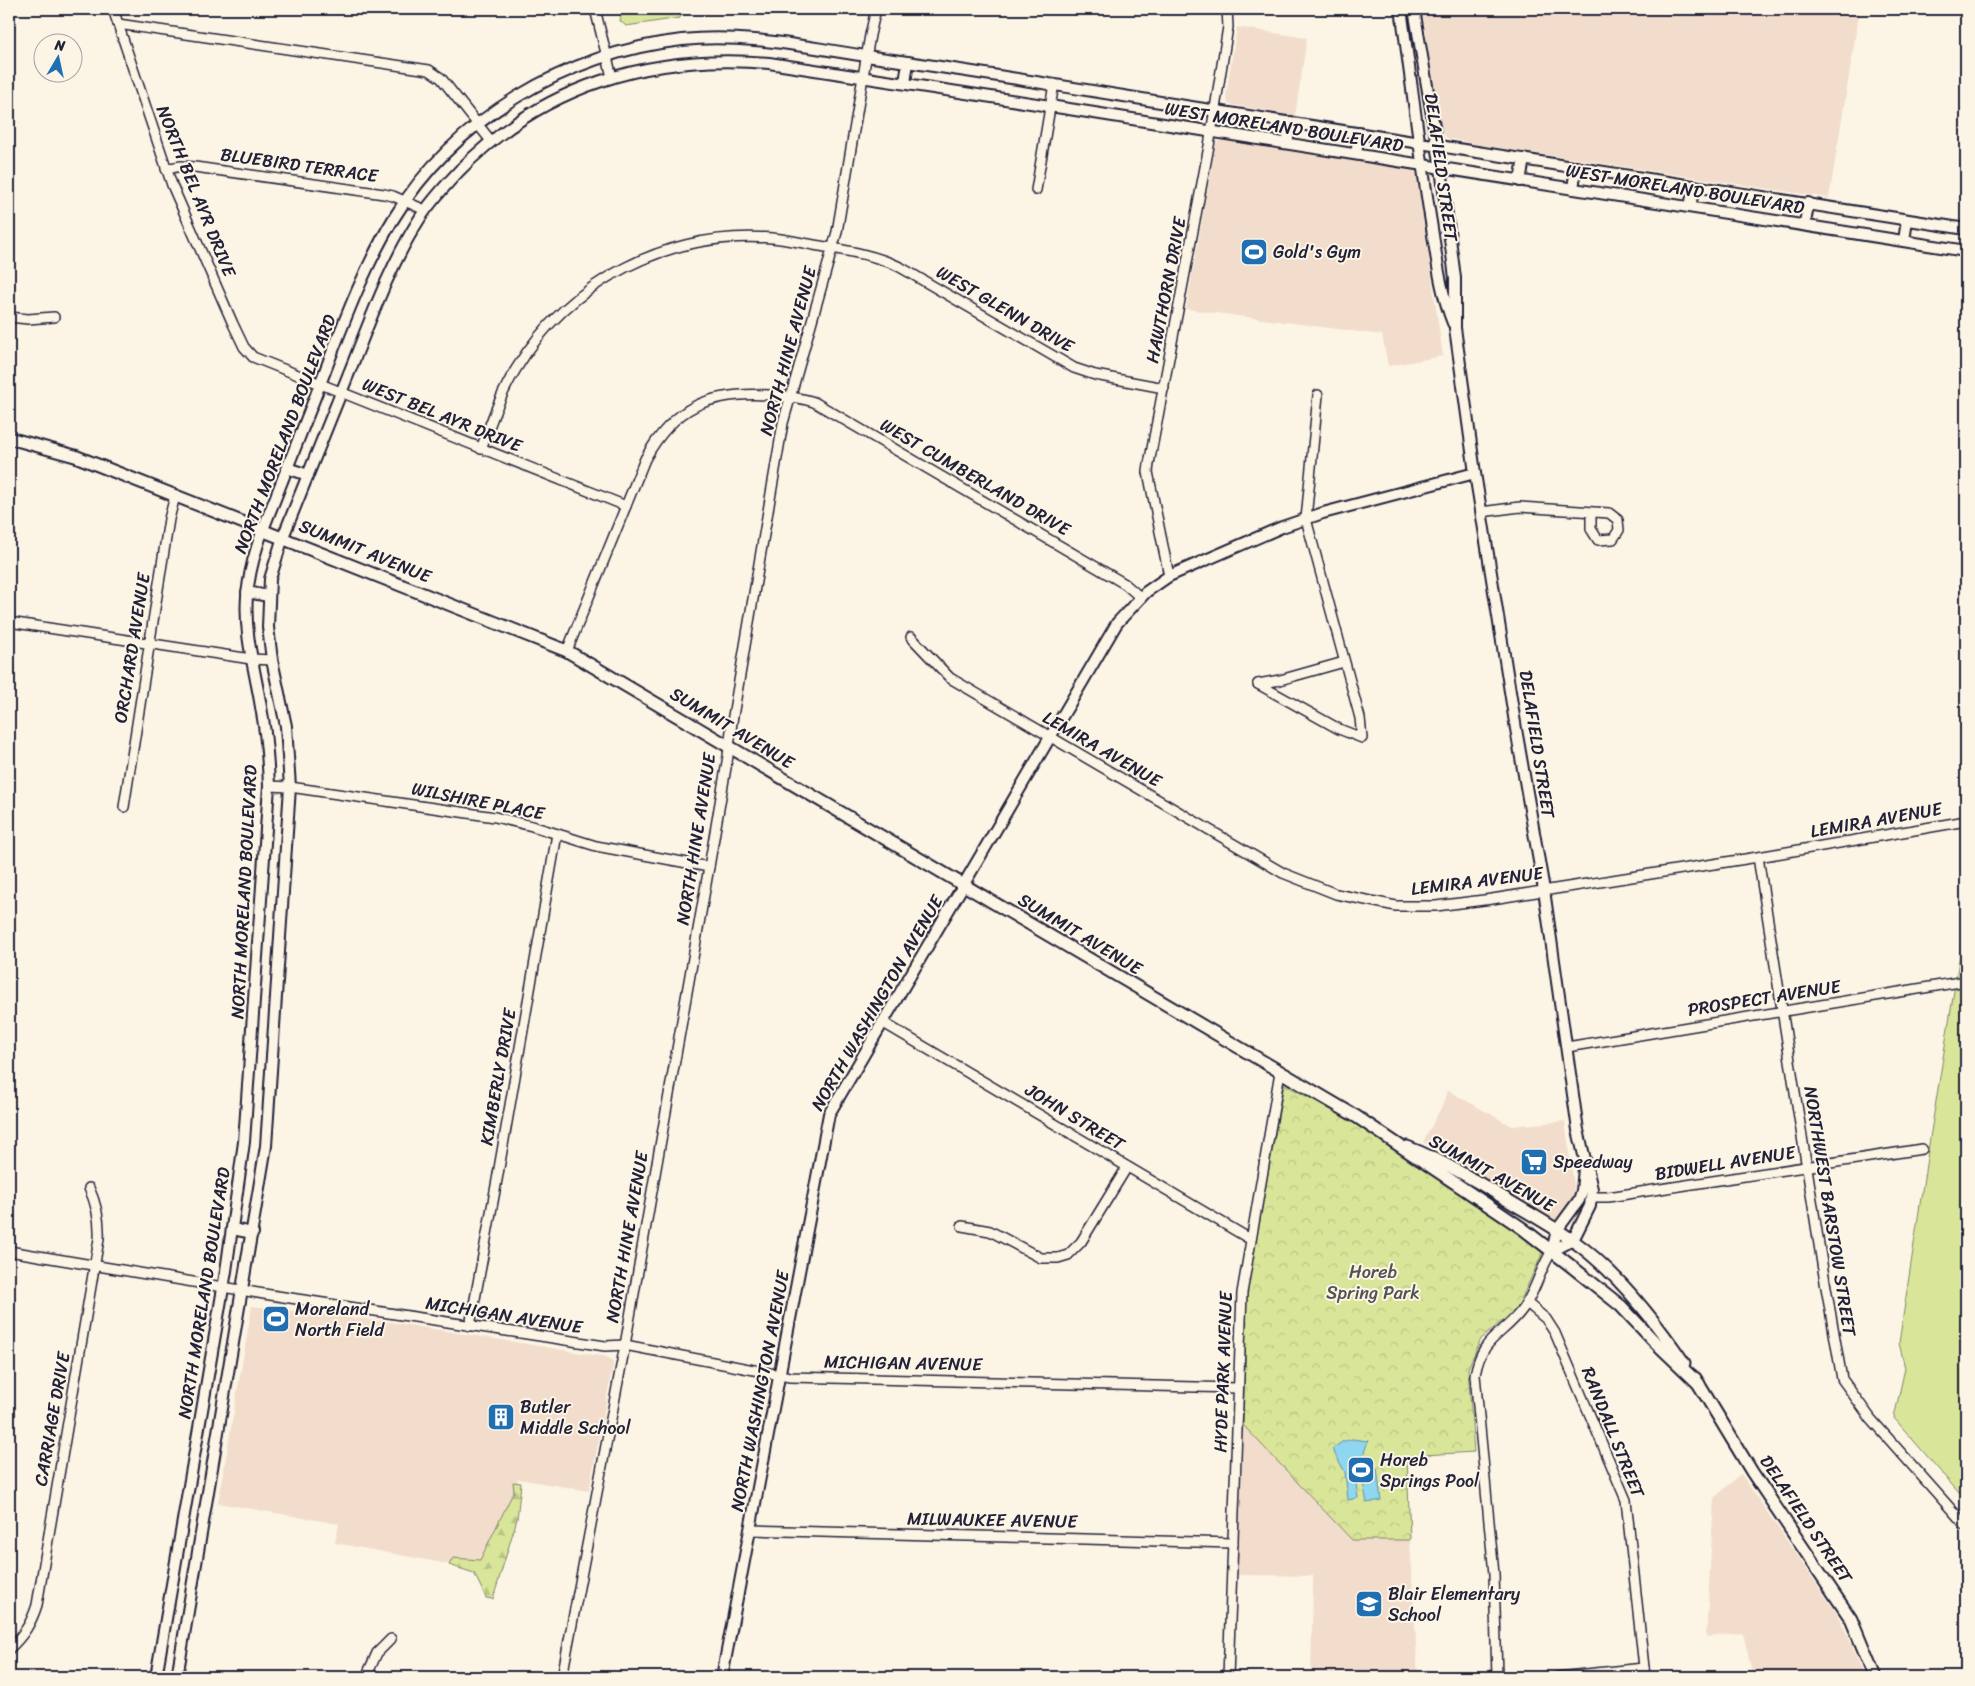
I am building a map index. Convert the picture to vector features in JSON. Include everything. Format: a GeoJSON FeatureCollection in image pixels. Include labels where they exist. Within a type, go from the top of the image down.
{"type":"FeatureCollection","features":[{"type":"Feature","properties":{"kind":"main road","name":"SUMMIT AVENUE"},"geometry":{"type":"LineString","coordinates":[[9,438],[60,450],[567,651],[1357,1117],[1522,1228],[1552,1251]]}},
{"type":"Feature","properties":{"kind":"main road","name":"SUMMIT AVENUE"},"geometry":{"type":"LineString","coordinates":[[1391,1141],[1430,1156],[1478,1182],[1573,1240]]}},
{"type":"Feature","properties":{"kind":"main road","name":"DELAFIELD STREET"},"geometry":{"type":"LineString","coordinates":[[1573,1240],[1604,1267],[1635,1301],[1665,1336],[1699,1384],[1752,1472],[1847,1611],[1862,1641],[1875,1677]]}},
{"type":"Feature","properties":{"kind":"main road","name":"DELAFIELD STREET"},"geometry":{"type":"LineString","coordinates":[[1552,1251],[1621,1306],[1652,1340],[1699,1384]]}},
{"type":"Feature","properties":{"kind":"street","name":"NORTH BEL AYR DRIVE"},"geometry":{"type":"LineString","coordinates":[[113,9],[166,169],[232,324],[248,353]]}},
{"type":"Feature","properties":{"kind":"street"},"geometry":{"type":"LineString","coordinates":[[595,9],[612,77]]}},
{"type":"Feature","properties":{"kind":"street","name":"NORTH HINE AVENUE"},"geometry":{"type":"LineString","coordinates":[[562,1677],[625,1345],[728,756],[728,746],[781,432],[789,396],[833,248],[876,9]]}},
{"type":"Feature","properties":{"kind":"street","name":"HAWTHORN DRIVE"},"geometry":{"type":"LineString","coordinates":[[1169,576],[1148,472],[1215,110],[1228,27],[1227,9]]}},
{"type":"Feature","properties":{"kind":"street","name":"DELAFIELD STREET"},"geometry":{"type":"LineString","coordinates":[[1401,9],[1438,268],[1448,312],[1455,328]]}},
{"type":"Feature","properties":{"kind":"street","name":"DELAFIELD STREET"},"geometry":{"type":"LineString","coordinates":[[1414,9],[1441,168],[1453,265],[1455,328],[1475,473],[1544,890],[1578,1130],[1592,1197]]}},
{"type":"Feature","properties":{"kind":"street"},"geometry":{"type":"LineString","coordinates":[[118,24],[429,70],[441,78],[491,141]]}},
{"type":"Feature","properties":{"kind":"street","name":"NORTH MORELAND BOULEVARD"},"geometry":{"type":"LineString","coordinates":[[156,1677],[223,1287],[244,1142],[269,786],[266,736],[246,629],[252,562],[287,468],[374,253],[405,201],[437,162],[478,124],[538,84],[585,62],[653,45],[715,38],[766,42],[867,56]]}},
{"type":"Feature","properties":{"kind":"street","name":"WEST MORELAND BOULEVARD"},"geometry":{"type":"LineString","coordinates":[[867,56],[1966,229]]}},
{"type":"Feature","properties":{"kind":"street","name":"NORTH MORELAND BOULEVARD"},"geometry":{"type":"LineString","coordinates":[[178,1677],[266,1146],[290,787],[286,726],[272,660],[268,627],[268,596],[272,568],[395,260],[425,210],[446,184],[477,153],[491,141],[542,107],[589,85],[612,77],[660,66],[696,61],[769,63],[864,77]]}},
{"type":"Feature","properties":{"kind":"street"},"geometry":{"type":"LineString","coordinates":[[905,83],[908,62]]}},
{"type":"Feature","properties":{"kind":"street","name":"WEST MORELAND BOULEVARD"},"geometry":{"type":"LineString","coordinates":[[864,77],[1966,251]]}},
{"type":"Feature","properties":{"kind":"street"},"geometry":{"type":"LineString","coordinates":[[1036,190],[1054,84]]}},
{"type":"Feature","properties":{"kind":"street"},"geometry":{"type":"LineString","coordinates":[[1413,94],[1428,91]]}},
{"type":"Feature","properties":{"kind":"street"},"geometry":{"type":"LineString","coordinates":[[1287,144],[1291,122]]}},
{"type":"Feature","properties":{"kind":"street"},"geometry":{"type":"LineString","coordinates":[[1356,154],[1359,133]]}},
{"type":"Feature","properties":{"kind":"street"},"geometry":{"type":"LineString","coordinates":[[1520,181],[1524,159]]}},
{"type":"Feature","properties":{"kind":"street","name":"BLUEBIRD TERRACE"},"geometry":{"type":"LineString","coordinates":[[166,169],[195,166],[384,194],[425,210]]}},
{"type":"Feature","properties":{"kind":"street"},"geometry":{"type":"LineString","coordinates":[[1572,188],[1576,168]]}},
{"type":"Feature","properties":{"kind":"street"},"geometry":{"type":"LineString","coordinates":[[1690,207],[1694,186]]}},
{"type":"Feature","properties":{"kind":"street"},"geometry":{"type":"LineString","coordinates":[[1805,225],[1808,203]]}},
{"type":"Feature","properties":{"kind":"street"},"geometry":{"type":"LineString","coordinates":[[1431,221],[1447,218]]}},
{"type":"Feature","properties":{"kind":"street"},"geometry":{"type":"LineString","coordinates":[[1904,241],[1907,220]]}},
{"type":"Feature","properties":{"kind":"street","name":"WEST GLENN DRIVE"},"geometry":{"type":"LineString","coordinates":[[481,448],[507,384],[533,342],[563,310],[584,292],[614,273],[654,254],[676,247],[713,240],[771,238],[875,256],[900,267],[1074,368],[1095,375],[1164,388]]}},
{"type":"Feature","properties":{"kind":"street"},"geometry":{"type":"LineString","coordinates":[[1438,268],[1453,265]]}},
{"type":"Feature","properties":{"kind":"street"},"geometry":{"type":"LineString","coordinates":[[9,317],[28,319],[54,317]]}},
{"type":"Feature","properties":{"kind":"street","name":"WEST BEL AYR DRIVE"},"geometry":{"type":"LineString","coordinates":[[248,353],[253,357],[626,506]]}},
{"type":"Feature","properties":{"kind":"street","name":"WEST CUMBERLAND DRIVE"},"geometry":{"type":"LineString","coordinates":[[567,651],[645,459],[653,444],[661,432],[686,412],[710,400],[724,396],[754,394],[789,396],[807,399],[826,408],[1125,584],[1140,597]]}},
{"type":"Feature","properties":{"kind":"street"},"geometry":{"type":"LineString","coordinates":[[1318,395],[1306,519],[1360,718],[1362,738],[1339,729],[1258,684],[1280,680],[1344,662]]}},
{"type":"Feature","properties":{"kind":"street"},"geometry":{"type":"LineString","coordinates":[[287,468],[308,475]]}},
{"type":"Feature","properties":{"kind":"street","name":"NORTH WASHINGTON AVENUE"},"geometry":{"type":"LineString","coordinates":[[722,1677],[829,1114],[1117,623],[1140,597],[1169,576],[1282,527],[1475,473]]}},
{"type":"Feature","properties":{"kind":"street","name":"ORCHARD AVENUE"},"geometry":{"type":"LineString","coordinates":[[124,807],[168,520],[175,496]]}},
{"type":"Feature","properties":{"kind":"street"},"geometry":{"type":"LineString","coordinates":[[1482,512],[1520,507],[1591,512]]}},
{"type":"Feature","properties":{"kind":"street"},"geometry":{"type":"LineString","coordinates":[[248,592],[268,596]]}},
{"type":"Feature","properties":{"kind":"street"},"geometry":{"type":"LineString","coordinates":[[9,622],[251,659],[272,660]]}},
{"type":"Feature","properties":{"kind":"street","name":"LEMIRA AVENUE"},"geometry":{"type":"LineString","coordinates":[[911,638],[950,678],[1283,873],[1336,894],[1396,906],[1420,907],[1492,899],[1758,857],[1966,821]]}},
{"type":"Feature","properties":{"kind":"street","name":"WILSHIRE PLACE"},"geometry":{"type":"LineString","coordinates":[[269,786],[290,787],[495,817],[596,846],[709,867]]}},
{"type":"Feature","properties":{"kind":"street","name":"KIMBERLY DRIVE"},"geometry":{"type":"LineString","coordinates":[[470,1326],[557,834]]}},
{"type":"Feature","properties":{"kind":"street","name":"NORTHWEST BARSTOW STREET"},"geometry":{"type":"LineString","coordinates":[[1758,857],[1842,1379],[1871,1419],[1966,1526]]}},
{"type":"Feature","properties":{"kind":"street","name":"PROSPECT AVENUE"},"geometry":{"type":"LineString","coordinates":[[1567,1047],[1966,982]]}},
{"type":"Feature","properties":{"kind":"street","name":"JOHN STREET"},"geometry":{"type":"LineString","coordinates":[[882,1022],[1250,1239]]}},
{"type":"Feature","properties":{"kind":"street","name":"HYDE PARK AVENUE"},"geometry":{"type":"LineString","coordinates":[[1228,1677],[1237,1388],[1242,1293],[1280,1072]]}},
{"type":"Feature","properties":{"kind":"street","name":"BIDWELL AVENUE"},"geometry":{"type":"LineString","coordinates":[[1592,1197],[1608,1197],[1922,1149]]}},
{"type":"Feature","properties":{"kind":"street","name":"DELAFIELD STREET"},"geometry":{"type":"LineString","coordinates":[[1552,1251],[1557,1230],[1579,1200],[1585,1164]]}},
{"type":"Feature","properties":{"kind":"street"},"geometry":{"type":"LineString","coordinates":[[962,1226],[990,1231],[1041,1258],[1058,1258],[1068,1255],[1081,1242],[1127,1167]]}},
{"type":"Feature","properties":{"kind":"street","name":"CARRIAGE DRIVE"},"geometry":{"type":"LineString","coordinates":[[9,1649],[26,1631],[37,1605],[100,1228],[97,1207],[89,1188]]}},
{"type":"Feature","properties":{"kind":"street"},"geometry":{"type":"LineString","coordinates":[[1497,1677],[1494,1574],[1474,1375],[1477,1362],[1485,1346],[1514,1320],[1527,1303],[1552,1251],[1573,1240],[1590,1206],[1592,1197]]}},
{"type":"Feature","properties":{"kind":"street"},"geometry":{"type":"LineString","coordinates":[[232,1229],[253,1233]]}},
{"type":"Feature","properties":{"kind":"street","name":"MICHIGAN AVENUE"},"geometry":{"type":"LineString","coordinates":[[9,1251],[470,1326],[605,1346],[625,1345],[790,1377],[1237,1388]]}},
{"type":"Feature","properties":{"kind":"street","name":"RANDALL STREET"},"geometry":{"type":"LineString","coordinates":[[1527,1303],[1546,1319],[1555,1333],[1626,1500],[1644,1672]]}},
{"type":"Feature","properties":{"kind":"street"},"geometry":{"type":"LineString","coordinates":[[212,1352],[231,1355]]}},
{"type":"Feature","properties":{"kind":"street","name":"MILWAUKEE AVENUE"},"geometry":{"type":"LineString","coordinates":[[750,1530],[1233,1542]]}},
{"type":"Feature","properties":{"kind":"street"},"geometry":{"type":"LineString","coordinates":[[366,1677],[377,1653],[391,1639]]}},
{"type":"Feature","properties":{"kind":"street"},"geometry":{"type":"LineString","coordinates":[[1557,1677],[1644,1672]]}},
{"type":"Feature","properties":{"kind":"shaded area"},"geometry":{"type":"Polygon","coordinates":[[[1422,9],[1860,9],[1829,198],[1475,144],[1447,138],[1442,132],[1422,9]]]}},
{"type":"Feature","properties":{"kind":"shaded area"},"geometry":{"type":"Polygon","coordinates":[[[1237,27],[1307,38],[1295,116],[1228,104],[1226,94],[1237,27]]]}},
{"type":"Feature","properties":{"kind":"shaded area"},"geometry":{"type":"Polygon","coordinates":[[[1221,138],[1413,168],[1417,176],[1443,356],[1388,366],[1382,335],[1186,309],[1215,148],[1221,138]]]}},
{"type":"Feature","properties":{"kind":"shaded area"},"geometry":{"type":"Polygon","coordinates":[[[1447,1090],[1512,1126],[1565,1121],[1575,1193],[1560,1220],[1554,1219],[1423,1142],[1443,1104],[1447,1090]]]}},
{"type":"Feature","properties":{"kind":"shaded area"},"geometry":{"type":"Polygon","coordinates":[[[252,1306],[390,1322],[607,1357],[612,1360],[613,1365],[589,1491],[518,1479],[501,1574],[335,1543],[339,1524],[218,1503],[252,1306]]]}},
{"type":"Feature","properties":{"kind":"shaded area"},"geometry":{"type":"Polygon","coordinates":[[[1243,1425],[1352,1540],[1410,1540],[1418,1677],[1311,1677],[1313,1576],[1237,1575],[1243,1425]]]}},
{"type":"Feature","properties":{"kind":"shaded area"},"geometry":{"type":"Polygon","coordinates":[[[1741,1474],[1836,1612],[1865,1677],[1753,1677],[1743,1633],[1706,1637],[1714,1498],[1741,1474]]]}},
{"type":"Feature","properties":{"kind":"green space"},"geometry":{"type":"Polygon","coordinates":[[[622,9],[683,9],[680,18],[626,26],[620,21],[622,9]]]}},
{"type":"Feature","properties":{"kind":"green space"},"geometry":{"type":"Polygon","coordinates":[[[1966,917],[1966,1487],[1959,1493],[1894,1418],[1905,1368],[1899,1343],[1966,917]]]}},
{"type":"Feature","properties":{"kind":"green space","name":"Horeb Spring Park"},"geometry":{"type":"Polygon","coordinates":[[[1284,1084],[1352,1121],[1544,1250],[1519,1304],[1481,1339],[1468,1368],[1474,1452],[1407,1456],[1410,1540],[1352,1540],[1243,1425],[1247,1291],[1284,1084]]]}},
{"type":"Feature","properties":{"kind":"green space"},"geometry":{"type":"Polygon","coordinates":[[[513,1482],[521,1483],[517,1519],[493,1599],[486,1598],[474,1573],[449,1565],[453,1558],[480,1560],[514,1491],[513,1482]]]}},
{"type":"Feature","properties":{"kind":"water","name":"Horeb Springs Pool"},"geometry":{"type":"Polygon","coordinates":[[[1352,1439],[1368,1441],[1359,1467],[1361,1469],[1377,1468],[1381,1500],[1367,1503],[1363,1483],[1356,1484],[1358,1498],[1348,1500],[1345,1472],[1332,1449],[1342,1442],[1352,1439]]]}},
{"type":"Feature","properties":{"kind":"place","name":"Gold's Gym"},"geometry":{"type":"Point","coordinates":[1254,252]}},
{"type":"Feature","properties":{"kind":"place","name":"Speedway"},"geometry":{"type":"Point","coordinates":[1534,1162]}},
{"type":"Feature","properties":{"kind":"place","name":"Moreland North Field"},"geometry":{"type":"Point","coordinates":[276,1319]}},
{"type":"Feature","properties":{"kind":"place","name":"Butler Middle School"},"geometry":{"type":"Point","coordinates":[501,1417]}},
{"type":"Feature","properties":{"kind":"place","name":"Horeb Springs Pool"},"geometry":{"type":"Point","coordinates":[1361,1470]}},
{"type":"Feature","properties":{"kind":"place","name":"Blair Elementary School"},"geometry":{"type":"Point","coordinates":[1369,1604]}}]}
